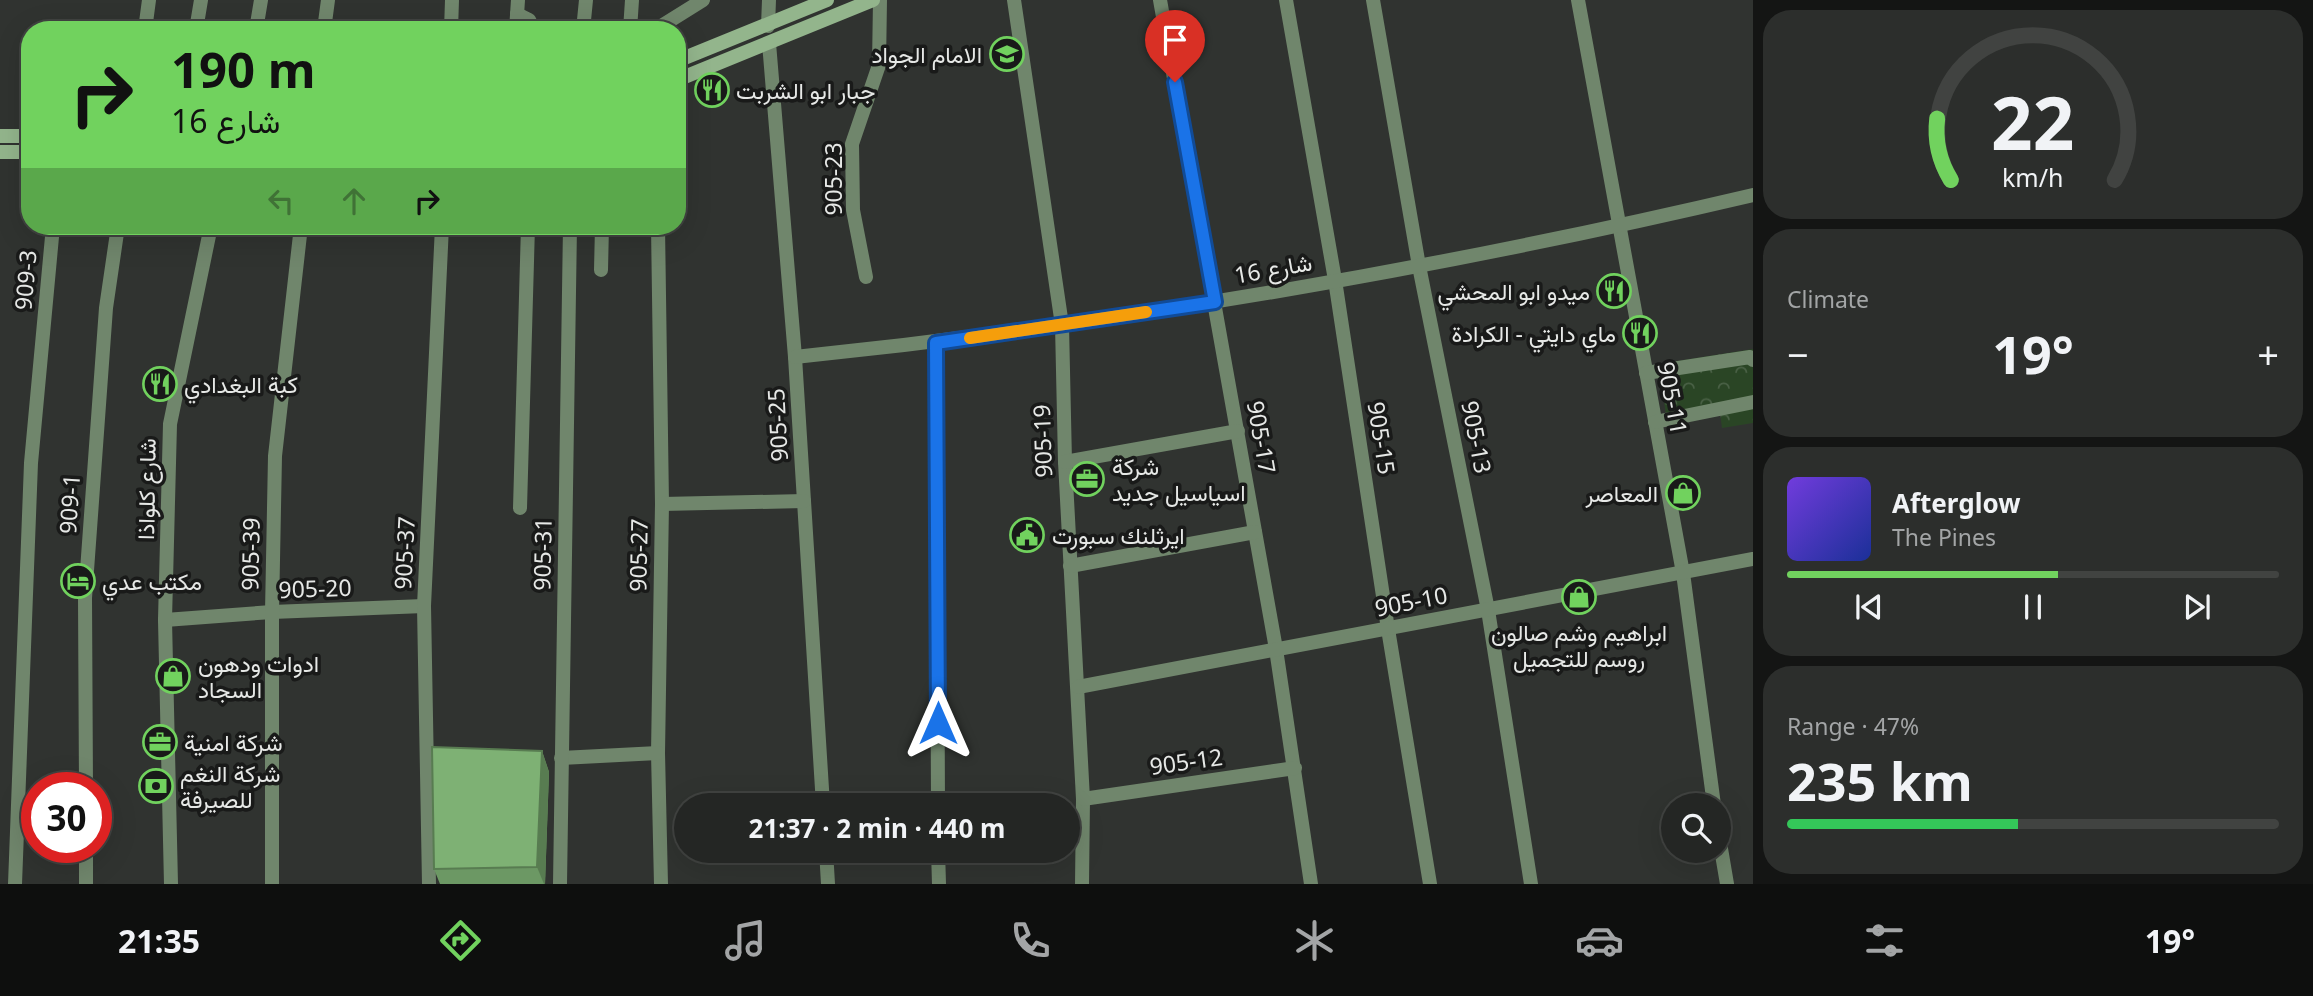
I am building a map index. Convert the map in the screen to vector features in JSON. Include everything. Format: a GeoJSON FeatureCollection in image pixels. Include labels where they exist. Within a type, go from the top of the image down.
{"type":"FeatureCollection","features":[{"type":"Feature","properties":{"kind":"main road"},"geometry":{"type":"LineString","coordinates":[[686,58],[827,0]]}},
{"type":"Feature","properties":{"kind":"main road"},"geometry":{"type":"LineString","coordinates":[[686,76],[873,0]]}},
{"type":"Feature","properties":{"kind":"main road"},"geometry":{"type":"LineString","coordinates":[[0,136],[21,136]]}},
{"type":"Feature","properties":{"kind":"main road"},"geometry":{"type":"LineString","coordinates":[[0,152],[21,152]]}},
{"type":"Feature","properties":{"kind":"street"},"geometry":{"type":"LineString","coordinates":[[146,21],[149,0]]}},
{"type":"Feature","properties":{"kind":"street"},"geometry":{"type":"LineString","coordinates":[[198,21],[201,0]]}},
{"type":"Feature","properties":{"kind":"street"},"geometry":{"type":"LineString","coordinates":[[258,21],[261,0]]}},
{"type":"Feature","properties":{"kind":"street"},"geometry":{"type":"LineString","coordinates":[[325,21],[328,0]]}},
{"type":"Feature","properties":{"kind":"street"},"geometry":{"type":"LineString","coordinates":[[451,21],[452,0]]}},
{"type":"Feature","properties":{"kind":"street"},"geometry":{"type":"LineString","coordinates":[[584,21],[586,0]]}},
{"type":"Feature","properties":{"kind":"street"},"geometry":{"type":"LineString","coordinates":[[631,21],[632,0]]}},
{"type":"Feature","properties":{"kind":"street"},"geometry":{"type":"LineString","coordinates":[[669,21],[703,0]]}},
{"type":"Feature","properties":{"kind":"street"},"geometry":{"type":"LineString","coordinates":[[768,26],[769,0]]}},
{"type":"Feature","properties":{"kind":"street","name":"905-23"},"geometry":{"type":"LineString","coordinates":[[866,277],[853,210],[852,144],[879,65],[880,0]]}},
{"type":"Feature","properties":{"kind":"street","name":"905-19"},"geometry":{"type":"LineString","coordinates":[[1014,0],[1062,325],[1065,462],[1083,799],[1082,884]]}},
{"type":"Feature","properties":{"kind":"street","name":"905-17"},"geometry":{"type":"LineString","coordinates":[[1160,0],[1276,649],[1311,884]]}},
{"type":"Feature","properties":{"kind":"street","name":"905-15"},"geometry":{"type":"LineString","coordinates":[[1286,0],[1335,280],[1430,884]]}},
{"type":"Feature","properties":{"kind":"street","name":"905-13"},"geometry":{"type":"LineString","coordinates":[[1373,0],[1419,265],[1488,610],[1531,884]]}},
{"type":"Feature","properties":{"kind":"street","name":"905-11"},"geometry":{"type":"LineString","coordinates":[[1578,0],[1683,573],[1712,793]]}},
{"type":"Feature","properties":{"kind":"street"},"geometry":{"type":"LineString","coordinates":[[518,7],[528,21]]}},
{"type":"Feature","properties":{"kind":"street","name":"905-25"},"geometry":{"type":"LineString","coordinates":[[769,43],[795,357],[822,793]]}},
{"type":"Feature","properties":{"kind":"street","name":"شارع 16"},"geometry":{"type":"LineString","coordinates":[[795,357],[936,343],[1215,302],[1618,227],[1753,195]]}},
{"type":"Feature","properties":{"kind":"street","name":"909-3"},"geometry":{"type":"LineString","coordinates":[[15,884],[31,463],[51,235]]}},
{"type":"Feature","properties":{"kind":"street","name":"909-1"},"geometry":{"type":"LineString","coordinates":[[86,772],[85,598],[106,308],[117,235]]}},
{"type":"Feature","properties":{"kind":"street","name":"شارع كلواذا"},"geometry":{"type":"LineString","coordinates":[[171,884],[165,620],[170,424],[209,235]]}},
{"type":"Feature","properties":{"kind":"street","name":"905-39"},"geometry":{"type":"LineString","coordinates":[[272,884],[275,456],[300,235]]}},
{"type":"Feature","properties":{"kind":"street","name":"905-37"},"geometry":{"type":"LineString","coordinates":[[429,884],[424,606],[442,235]]}},
{"type":"Feature","properties":{"kind":"street","name":"905-31"},"geometry":{"type":"LineString","coordinates":[[520,508],[528,235]]}},
{"type":"Feature","properties":{"kind":"street","name":"905-31"},"geometry":{"type":"LineString","coordinates":[[560,884],[570,235]]}},
{"type":"Feature","properties":{"kind":"street"},"geometry":{"type":"LineString","coordinates":[[601,270],[602,235]]}},
{"type":"Feature","properties":{"kind":"street","name":"905-27"},"geometry":{"type":"LineString","coordinates":[[658,235],[662,504],[658,752],[660,884]]}},
{"type":"Feature","properties":{"kind":"street"},"geometry":{"type":"LineString","coordinates":[[936,343],[938,793]]}},
{"type":"Feature","properties":{"kind":"street"},"geometry":{"type":"LineString","coordinates":[[1646,373],[1750,356],[1753,360]]}},
{"type":"Feature","properties":{"kind":"street"},"geometry":{"type":"LineString","coordinates":[[1655,422],[1753,402]]}},
{"type":"Feature","properties":{"kind":"street"},"geometry":{"type":"LineString","coordinates":[[1065,462],[1238,431]]}},
{"type":"Feature","properties":{"kind":"street"},"geometry":{"type":"LineString","coordinates":[[662,504],[804,500]]}},
{"type":"Feature","properties":{"kind":"street"},"geometry":{"type":"LineString","coordinates":[[1070,566],[1255,532]]}},
{"type":"Feature","properties":{"kind":"street","name":"905-10"},"geometry":{"type":"LineString","coordinates":[[1078,688],[1753,559]]}},
{"type":"Feature","properties":{"kind":"street","name":"905-20"},"geometry":{"type":"LineString","coordinates":[[165,620],[272,612],[424,606]]}},
{"type":"Feature","properties":{"kind":"street"},"geometry":{"type":"LineString","coordinates":[[561,758],[658,752]]}},
{"type":"Feature","properties":{"kind":"street","name":"905-12"},"geometry":{"type":"LineString","coordinates":[[1083,799],[1295,768]]}},
{"type":"Feature","properties":{"kind":"street"},"geometry":{"type":"LineString","coordinates":[[86,863],[86,884]]}},
{"type":"Feature","properties":{"kind":"street"},"geometry":{"type":"LineString","coordinates":[[827,863],[828,884]]}},
{"type":"Feature","properties":{"kind":"street"},"geometry":{"type":"LineString","coordinates":[[938,863],[939,884]]}},
{"type":"Feature","properties":{"kind":"street"},"geometry":{"type":"LineString","coordinates":[[1723,863],[1727,884]]}},
{"type":"Feature","properties":{"kind":"green space"},"geometry":{"type":"Polygon","coordinates":[[[1753,349],[1753,423],[1722,428],[1720,413],[1667,421],[1658,364],[1753,349]]]}},
{"type":"Feature","properties":{"kind":"building"},"geometry":{"type":"Polygon","coordinates":[[[432,747],[542,751],[537,867],[434,869],[432,747]]]}},
{"type":"Feature","properties":{"kind":"slow traffic"},"geometry":{"type":"LineString","coordinates":[[970,338],[1146,312]]}},
{"type":"Feature","properties":{"kind":"place","name":"الامام الجواد"},"geometry":{"type":"Point","coordinates":[1007,54]}},
{"type":"Feature","properties":{"kind":"place","name":"جبار ابو الشربت"},"geometry":{"type":"Point","coordinates":[712,90]}},
{"type":"Feature","properties":{"kind":"place","name":"ميدو ابو المحشي"},"geometry":{"type":"Point","coordinates":[1614,291]}},
{"type":"Feature","properties":{"kind":"place","name":"ماي دايتي - الكرادة"},"geometry":{"type":"Point","coordinates":[1640,333]}},
{"type":"Feature","properties":{"kind":"place","name":"كبة البغدادي"},"geometry":{"type":"Point","coordinates":[160,384]}},
{"type":"Feature","properties":{"kind":"place","name":"شركة اسياسيل جديد"},"geometry":{"type":"Point","coordinates":[1087,479]}},
{"type":"Feature","properties":{"kind":"place","name":"المعاصر"},"geometry":{"type":"Point","coordinates":[1683,493]}},
{"type":"Feature","properties":{"kind":"place","name":"ايرثلنك سبورت"},"geometry":{"type":"Point","coordinates":[1027,535]}},
{"type":"Feature","properties":{"kind":"place","name":"مكتب عدي"},"geometry":{"type":"Point","coordinates":[78,581]}},
{"type":"Feature","properties":{"kind":"place","name":"ابراهيم وشم صالون روسم للتجميل"},"geometry":{"type":"Point","coordinates":[1579,597]}},
{"type":"Feature","properties":{"kind":"place","name":"ادوات ودهون السجاد"},"geometry":{"type":"Point","coordinates":[173,676]}},
{"type":"Feature","properties":{"kind":"place","name":"شركة امنية"},"geometry":{"type":"Point","coordinates":[160,742]}},
{"type":"Feature","properties":{"kind":"place","name":"شركة النغم للصيرفة"},"geometry":{"type":"Point","coordinates":[156,786]}},
{"type":"Feature","properties":{"kind":"route"},"geometry":{"type":"LineString","coordinates":[[938,723],[936,343],[1215,302],[1175,82]]}}]}
